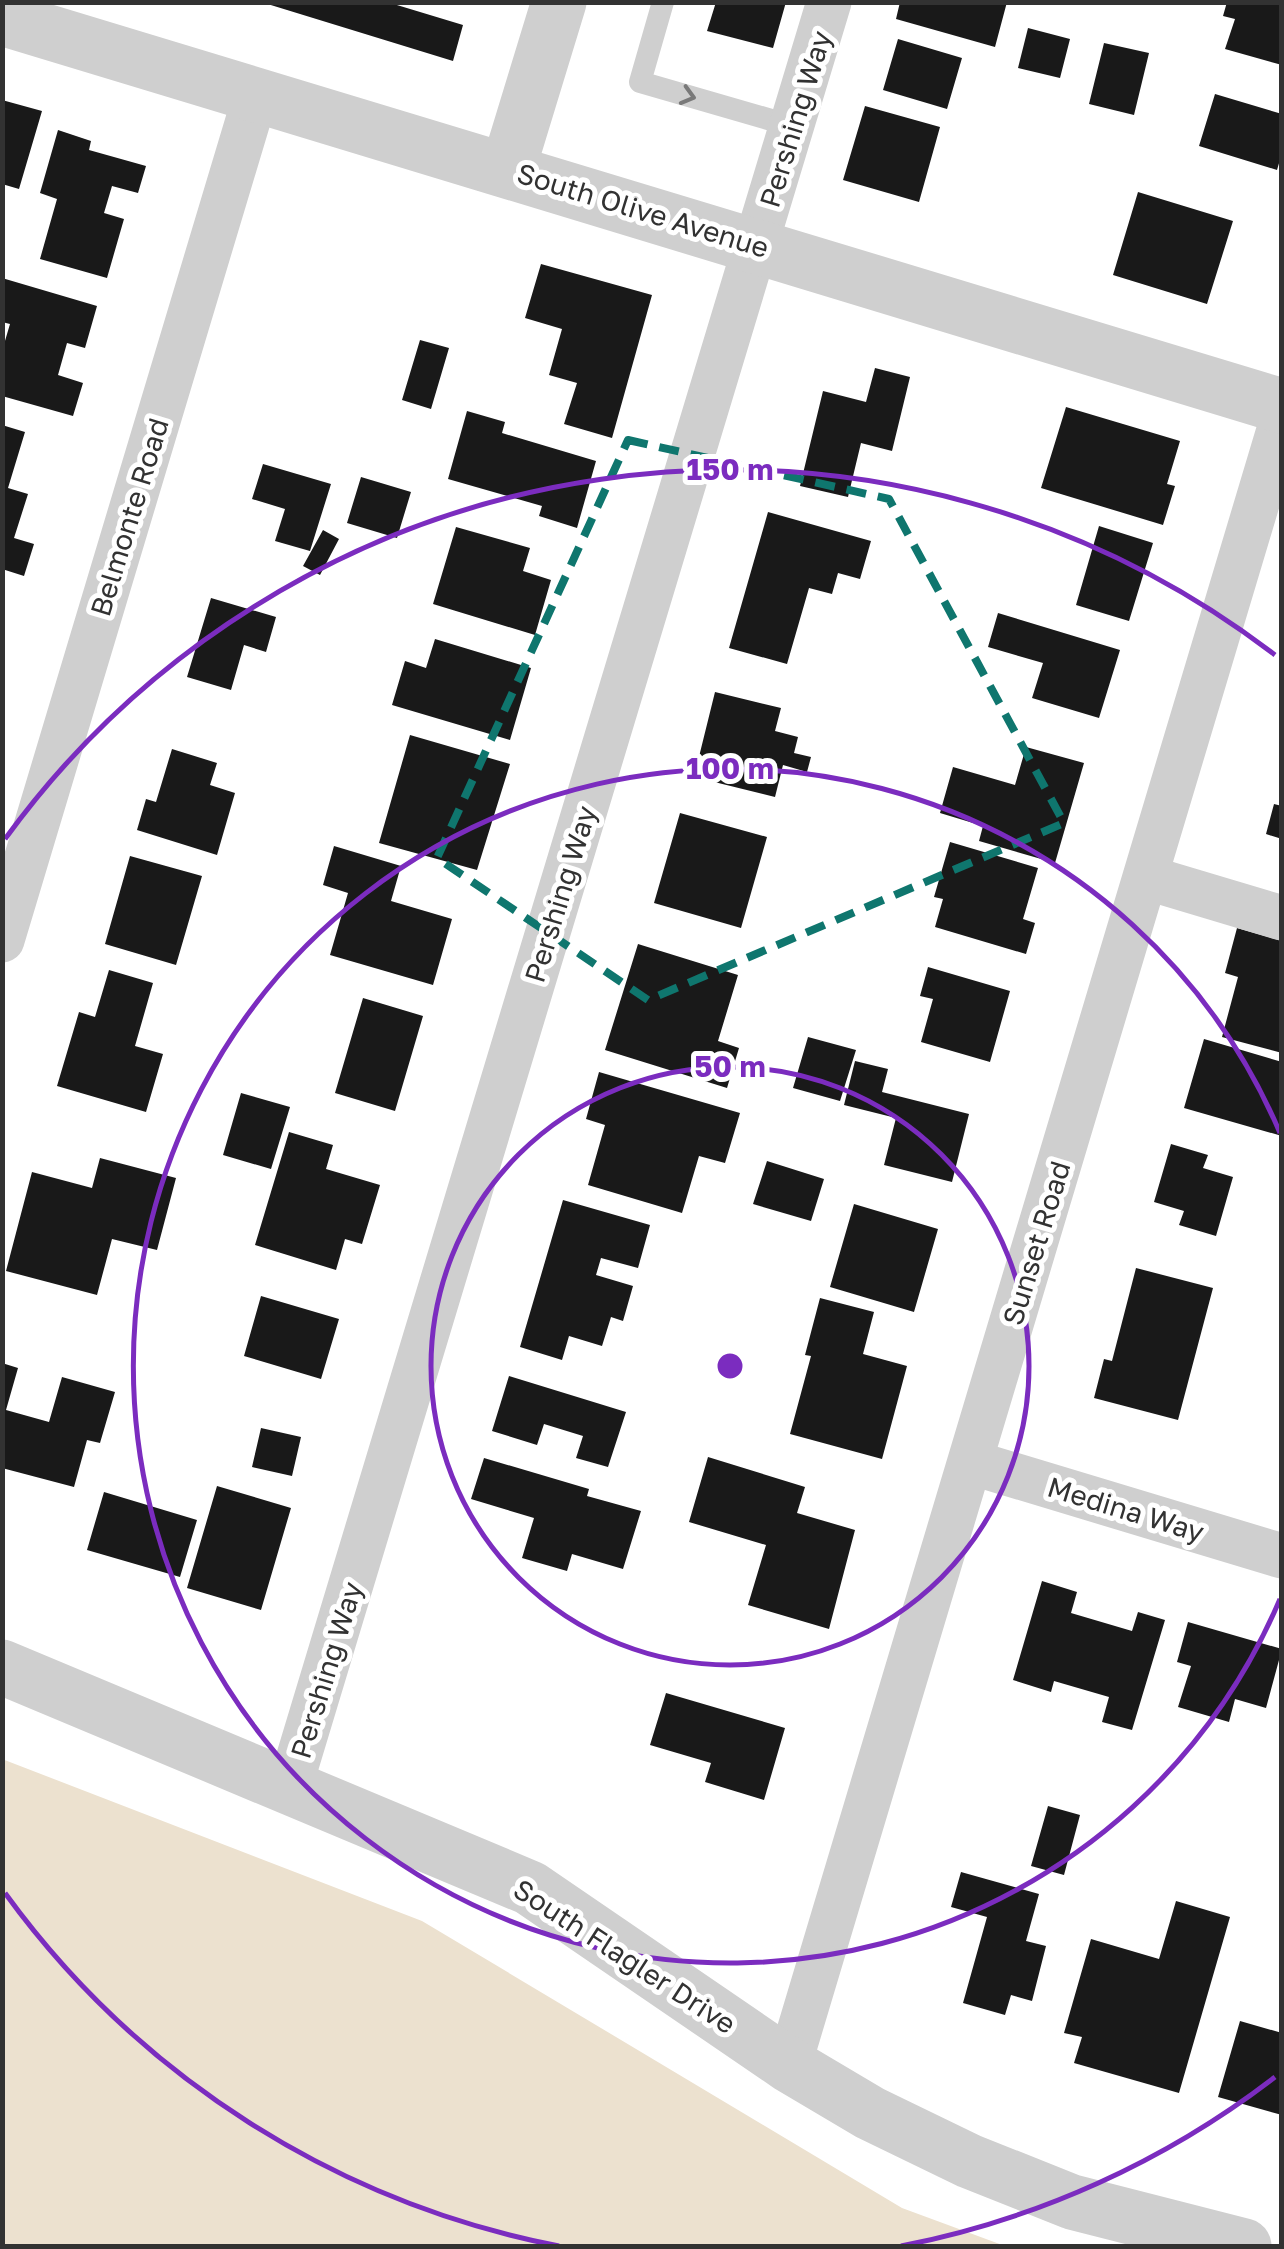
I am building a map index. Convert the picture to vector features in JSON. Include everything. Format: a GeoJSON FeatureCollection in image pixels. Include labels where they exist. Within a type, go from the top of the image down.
{"type":"FeatureCollection","features":[{"type":"Feature","properties":{"kind":"street"},"geometry":{"type":"LineString","coordinates":[[508,168],[559,2]]}},
{"type":"Feature","properties":{"kind":"street","name":"Pershing Way"},"geometry":{"type":"LineString","coordinates":[[290,1786],[829,2]]}},
{"type":"Feature","properties":{"kind":"street","name":"South Olive Avenue"},"geometry":{"type":"LineString","coordinates":[[2,18],[508,168],[1282,406]]}},
{"type":"Feature","properties":{"kind":"street","name":"Belmonte Road"},"geometry":{"type":"LineString","coordinates":[[2,940],[256,94]]}},
{"type":"Feature","properties":{"kind":"street","name":"Sunset Road"},"geometry":{"type":"LineString","coordinates":[[789,2065],[1282,420]]}},
{"type":"Feature","properties":{"kind":"street"},"geometry":{"type":"LineString","coordinates":[[1145,876],[1282,918]]}},
{"type":"Feature","properties":{"kind":"street","name":"Medina Way"},"geometry":{"type":"LineString","coordinates":[[970,1462],[1282,1556]]}},
{"type":"Feature","properties":{"kind":"street","name":"South Flagler Drive"},"geometry":{"type":"LineString","coordinates":[[2,1667],[530,1888],[789,2065],[870,2113],[969,2161],[1072,2202],[1244,2246]]}},
{"type":"Feature","properties":{"kind":"lane"},"geometry":{"type":"LineString","coordinates":[[664,2],[640,82],[792,126]]}},
{"type":"Feature","properties":{"kind":"highlighted area"},"geometry":{"type":"Polygon","coordinates":[[[628,440],[889,499],[1064,823],[648,1000],[437,858],[628,440]]]}},
{"type":"Feature","properties":{"kind":"shaded area"},"geometry":{"type":"Polygon","coordinates":[[[2,1759],[422,1921],[902,2208],[1005,2246],[3,2246],[2,1759]]]}},
{"type":"Feature","properties":{"kind":"building"},"geometry":{"type":"Polygon","coordinates":[[[261,2],[387,2],[463,25],[453,61],[261,2]]]}},
{"type":"Feature","properties":{"kind":"building"},"geometry":{"type":"Polygon","coordinates":[[[716,2],[786,2],[773,48],[707,31],[716,2]]]}},
{"type":"Feature","properties":{"kind":"building"},"geometry":{"type":"Polygon","coordinates":[[[900,2],[1007,2],[995,47],[896,19],[900,2]]]}},
{"type":"Feature","properties":{"kind":"building"},"geometry":{"type":"Polygon","coordinates":[[[1227,2],[1282,2],[1282,65],[1225,49],[1235,19],[1223,16],[1227,2]]]}},
{"type":"Feature","properties":{"kind":"building"},"geometry":{"type":"Polygon","coordinates":[[[1028,28],[1070,39],[1060,78],[1018,68],[1028,28]]]}},
{"type":"Feature","properties":{"kind":"building"},"geometry":{"type":"Polygon","coordinates":[[[898,39],[962,58],[947,109],[883,90],[898,39]]]}},
{"type":"Feature","properties":{"kind":"building"},"geometry":{"type":"Polygon","coordinates":[[[1104,43],[1149,53],[1134,115],[1089,104],[1104,43]]]}},
{"type":"Feature","properties":{"kind":"building"},"geometry":{"type":"Polygon","coordinates":[[[1215,94],[1282,114],[1282,153],[1277,170],[1199,146],[1215,94]]]}},
{"type":"Feature","properties":{"kind":"building"},"geometry":{"type":"Polygon","coordinates":[[[2,100],[42,111],[19,189],[2,184],[2,100]]]}},
{"type":"Feature","properties":{"kind":"building"},"geometry":{"type":"Polygon","coordinates":[[[865,106],[940,127],[919,202],[843,180],[865,106]]]}},
{"type":"Feature","properties":{"kind":"building"},"geometry":{"type":"Polygon","coordinates":[[[58,130],[91,141],[89,150],[146,166],[138,193],[112,186],[104,213],[124,219],[107,278],[40,259],[57,199],[40,193],[58,130]]]}},
{"type":"Feature","properties":{"kind":"building"},"geometry":{"type":"Polygon","coordinates":[[[1138,192],[1233,221],[1207,304],[1113,275],[1138,192]]]}},
{"type":"Feature","properties":{"kind":"building"},"geometry":{"type":"Polygon","coordinates":[[[541,264],[652,295],[612,438],[564,424],[577,383],[549,375],[562,329],[525,318],[541,264]]]}},
{"type":"Feature","properties":{"kind":"building"},"geometry":{"type":"Polygon","coordinates":[[[2,278],[97,306],[85,348],[67,343],[58,375],[83,383],[73,416],[2,396],[2,351],[10,324],[2,322],[2,278]]]}},
{"type":"Feature","properties":{"kind":"building"},"geometry":{"type":"Polygon","coordinates":[[[420,340],[449,348],[431,409],[402,400],[420,340]]]}},
{"type":"Feature","properties":{"kind":"building"},"geometry":{"type":"Polygon","coordinates":[[[875,368],[910,377],[892,451],[861,443],[848,497],[800,486],[823,391],[866,402],[875,368]]]}},
{"type":"Feature","properties":{"kind":"building"},"geometry":{"type":"Polygon","coordinates":[[[1066,407],[1180,441],[1167,484],[1175,486],[1163,525],[1041,488],[1066,407]]]}},
{"type":"Feature","properties":{"kind":"building"},"geometry":{"type":"Polygon","coordinates":[[[467,411],[505,422],[502,433],[596,461],[577,528],[539,516],[542,506],[448,479],[467,411]]]}},
{"type":"Feature","properties":{"kind":"building"},"geometry":{"type":"Polygon","coordinates":[[[2,425],[25,432],[8,488],[28,494],[14,538],[34,544],[24,576],[2,569],[2,425]]]}},
{"type":"Feature","properties":{"kind":"building"},"geometry":{"type":"Polygon","coordinates":[[[263,464],[331,484],[310,551],[275,541],[285,509],[252,499],[263,464]]]}},
{"type":"Feature","properties":{"kind":"building"},"geometry":{"type":"Polygon","coordinates":[[[361,477],[411,492],[397,538],[347,523],[361,477]]]}},
{"type":"Feature","properties":{"kind":"building"},"geometry":{"type":"Polygon","coordinates":[[[768,512],[871,541],[860,579],[838,573],[832,594],[809,588],[787,664],[729,648],[768,512]]]}},
{"type":"Feature","properties":{"kind":"building"},"geometry":{"type":"Polygon","coordinates":[[[1099,526],[1153,543],[1129,621],[1076,605],[1099,526]]]}},
{"type":"Feature","properties":{"kind":"building"},"geometry":{"type":"Polygon","coordinates":[[[456,527],[530,548],[523,571],[551,580],[535,635],[433,604],[456,527]]]}},
{"type":"Feature","properties":{"kind":"building"},"geometry":{"type":"Polygon","coordinates":[[[323,530],[339,539],[320,575],[303,566],[323,530]]]}},
{"type":"Feature","properties":{"kind":"building"},"geometry":{"type":"Polygon","coordinates":[[[211,598],[276,617],[266,652],[244,645],[231,690],[187,677],[211,598]]]}},
{"type":"Feature","properties":{"kind":"building"},"geometry":{"type":"Polygon","coordinates":[[[998,613],[1120,650],[1099,718],[1032,698],[1043,663],[988,647],[998,613]]]}},
{"type":"Feature","properties":{"kind":"building"},"geometry":{"type":"Polygon","coordinates":[[[435,639],[531,668],[510,740],[392,705],[405,661],[426,668],[435,639]]]}},
{"type":"Feature","properties":{"kind":"building"},"geometry":{"type":"Polygon","coordinates":[[[715,692],[781,708],[775,731],[798,737],[794,753],[811,757],[807,772],[783,765],[775,797],[694,777],[715,692]]]}},
{"type":"Feature","properties":{"kind":"building"},"geometry":{"type":"Polygon","coordinates":[[[410,735],[510,764],[477,870],[379,843],[410,735]]]}},
{"type":"Feature","properties":{"kind":"building"},"geometry":{"type":"Polygon","coordinates":[[[1026,747],[1084,763],[1055,863],[979,841],[983,826],[940,813],[953,767],[1015,785],[1026,747]]]}},
{"type":"Feature","properties":{"kind":"building"},"geometry":{"type":"Polygon","coordinates":[[[172,749],[217,763],[210,785],[235,793],[217,855],[137,830],[146,799],[156,802],[172,749]]]}},
{"type":"Feature","properties":{"kind":"building"},"geometry":{"type":"Polygon","coordinates":[[[1274,804],[1282,806],[1282,839],[1266,834],[1274,804]]]}},
{"type":"Feature","properties":{"kind":"building"},"geometry":{"type":"Polygon","coordinates":[[[680,813],[767,837],[741,928],[654,903],[680,813]]]}},
{"type":"Feature","properties":{"kind":"building"},"geometry":{"type":"Polygon","coordinates":[[[950,842],[1038,868],[1023,919],[1035,923],[1026,954],[935,927],[943,899],[934,897],[950,842]]]}},
{"type":"Feature","properties":{"kind":"building"},"geometry":{"type":"Polygon","coordinates":[[[334,846],[401,866],[391,901],[452,919],[433,985],[330,955],[348,893],[323,885],[334,846]]]}},
{"type":"Feature","properties":{"kind":"building"},"geometry":{"type":"Polygon","coordinates":[[[130,856],[202,876],[176,965],[105,944],[130,856]]]}},
{"type":"Feature","properties":{"kind":"building"},"geometry":{"type":"Polygon","coordinates":[[[1237,928],[1282,941],[1282,1053],[1222,1037],[1238,977],[1225,973],[1237,928]]]}},
{"type":"Feature","properties":{"kind":"building"},"geometry":{"type":"Polygon","coordinates":[[[638,944],[738,975],[718,1041],[739,1048],[727,1088],[605,1050],[638,944]]]}},
{"type":"Feature","properties":{"kind":"building"},"geometry":{"type":"Polygon","coordinates":[[[928,967],[1010,991],[990,1062],[921,1042],[933,999],[920,996],[928,967]]]}},
{"type":"Feature","properties":{"kind":"building"},"geometry":{"type":"Polygon","coordinates":[[[109,970],[153,983],[135,1046],[163,1054],[146,1112],[57,1086],[79,1012],[95,1017],[109,970]]]}},
{"type":"Feature","properties":{"kind":"building"},"geometry":{"type":"Polygon","coordinates":[[[363,998],[423,1016],[395,1111],[335,1093],[363,998]]]}},
{"type":"Feature","properties":{"kind":"building"},"geometry":{"type":"Polygon","coordinates":[[[808,1037],[856,1050],[840,1101],[793,1088],[808,1037]]]}},
{"type":"Feature","properties":{"kind":"building"},"geometry":{"type":"Polygon","coordinates":[[[1204,1039],[1282,1062],[1282,1136],[1184,1108],[1204,1039]]]}},
{"type":"Feature","properties":{"kind":"building"},"geometry":{"type":"Polygon","coordinates":[[[855,1061],[888,1069],[882,1092],[969,1114],[952,1182],[884,1165],[896,1118],[844,1105],[855,1061]]]}},
{"type":"Feature","properties":{"kind":"building"},"geometry":{"type":"Polygon","coordinates":[[[599,1072],[740,1113],[725,1163],[699,1156],[682,1213],[588,1185],[605,1125],[586,1119],[599,1072]]]}},
{"type":"Feature","properties":{"kind":"building"},"geometry":{"type":"Polygon","coordinates":[[[241,1093],[290,1107],[271,1169],[223,1155],[241,1093]]]}},
{"type":"Feature","properties":{"kind":"building"},"geometry":{"type":"Polygon","coordinates":[[[289,1132],[333,1145],[326,1169],[380,1185],[362,1244],[345,1239],[336,1270],[255,1245],[289,1132]]]}},
{"type":"Feature","properties":{"kind":"building"},"geometry":{"type":"Polygon","coordinates":[[[1171,1144],[1208,1155],[1203,1168],[1233,1177],[1216,1236],[1179,1225],[1184,1211],[1154,1202],[1171,1144]]]}},
{"type":"Feature","properties":{"kind":"building"},"geometry":{"type":"Polygon","coordinates":[[[100,1158],[176,1178],[157,1250],[112,1239],[97,1295],[6,1271],[32,1172],[92,1188],[100,1158]]]}},
{"type":"Feature","properties":{"kind":"building"},"geometry":{"type":"Polygon","coordinates":[[[767,1161],[824,1179],[811,1221],[753,1204],[767,1161]]]}},
{"type":"Feature","properties":{"kind":"building"},"geometry":{"type":"Polygon","coordinates":[[[563,1200],[650,1225],[638,1268],[601,1258],[596,1275],[633,1286],[623,1321],[611,1317],[602,1346],[569,1336],[562,1360],[520,1347],[563,1200]]]}},
{"type":"Feature","properties":{"kind":"building"},"geometry":{"type":"Polygon","coordinates":[[[854,1204],[938,1229],[914,1312],[830,1287],[854,1204]]]}},
{"type":"Feature","properties":{"kind":"building"},"geometry":{"type":"Polygon","coordinates":[[[1136,1268],[1213,1288],[1178,1420],[1094,1398],[1104,1359],[1112,1361],[1136,1268]]]}},
{"type":"Feature","properties":{"kind":"building"},"geometry":{"type":"Polygon","coordinates":[[[261,1296],[339,1319],[321,1379],[244,1356],[261,1296]]]}},
{"type":"Feature","properties":{"kind":"building"},"geometry":{"type":"Polygon","coordinates":[[[820,1298],[874,1312],[863,1354],[907,1366],[882,1459],[790,1434],[811,1356],[805,1355],[820,1298]]]}},
{"type":"Feature","properties":{"kind":"building"},"geometry":{"type":"Polygon","coordinates":[[[2,1363],[18,1368],[6,1410],[49,1422],[62,1377],[115,1392],[100,1443],[87,1440],[74,1487],[2,1468],[2,1363]]]}},
{"type":"Feature","properties":{"kind":"building"},"geometry":{"type":"Polygon","coordinates":[[[509,1376],[626,1412],[608,1467],[576,1458],[583,1436],[544,1424],[537,1445],[492,1431],[509,1376]]]}},
{"type":"Feature","properties":{"kind":"building"},"geometry":{"type":"Polygon","coordinates":[[[261,1428],[301,1437],[292,1476],[252,1467],[261,1428]]]}},
{"type":"Feature","properties":{"kind":"building"},"geometry":{"type":"Polygon","coordinates":[[[708,1457],[805,1487],[797,1513],[855,1530],[829,1629],[748,1605],[766,1545],[689,1522],[708,1457]]]}},
{"type":"Feature","properties":{"kind":"building"},"geometry":{"type":"Polygon","coordinates":[[[484,1458],[589,1489],[587,1496],[641,1511],[623,1569],[572,1554],[567,1571],[522,1558],[534,1518],[471,1499],[484,1458]]]}},
{"type":"Feature","properties":{"kind":"building"},"geometry":{"type":"Polygon","coordinates":[[[217,1486],[291,1508],[261,1610],[187,1588],[217,1486]]]}},
{"type":"Feature","properties":{"kind":"building"},"geometry":{"type":"Polygon","coordinates":[[[104,1492],[197,1520],[180,1577],[87,1550],[104,1492]]]}},
{"type":"Feature","properties":{"kind":"building"},"geometry":{"type":"Polygon","coordinates":[[[1042,1581],[1077,1592],[1071,1613],[1132,1631],[1138,1612],[1165,1620],[1132,1730],[1102,1722],[1109,1697],[1054,1681],[1051,1692],[1013,1680],[1042,1581]]]}},
{"type":"Feature","properties":{"kind":"building"},"geometry":{"type":"Polygon","coordinates":[[[1188,1622],[1282,1649],[1266,1708],[1235,1699],[1229,1722],[1178,1707],[1191,1666],[1177,1662],[1188,1622]]]}},
{"type":"Feature","properties":{"kind":"building"},"geometry":{"type":"Polygon","coordinates":[[[666,1693],[785,1728],[764,1800],[705,1782],[711,1763],[650,1745],[666,1693]]]}},
{"type":"Feature","properties":{"kind":"building"},"geometry":{"type":"Polygon","coordinates":[[[1048,1806],[1080,1815],[1064,1875],[1031,1866],[1048,1806]]]}},
{"type":"Feature","properties":{"kind":"building"},"geometry":{"type":"Polygon","coordinates":[[[961,1872],[1039,1894],[1026,1941],[1046,1946],[1032,2001],[1011,1995],[1005,2015],[963,2003],[987,1917],[951,1907],[961,1872]]]}},
{"type":"Feature","properties":{"kind":"building"},"geometry":{"type":"Polygon","coordinates":[[[1176,1901],[1230,1917],[1179,2093],[1074,2063],[1082,2037],[1064,2033],[1091,1939],[1159,1959],[1176,1901]]]}},
{"type":"Feature","properties":{"kind":"building"},"geometry":{"type":"Polygon","coordinates":[[[1240,2021],[1282,2033],[1282,2115],[1218,2097],[1240,2021]]]}}]}
